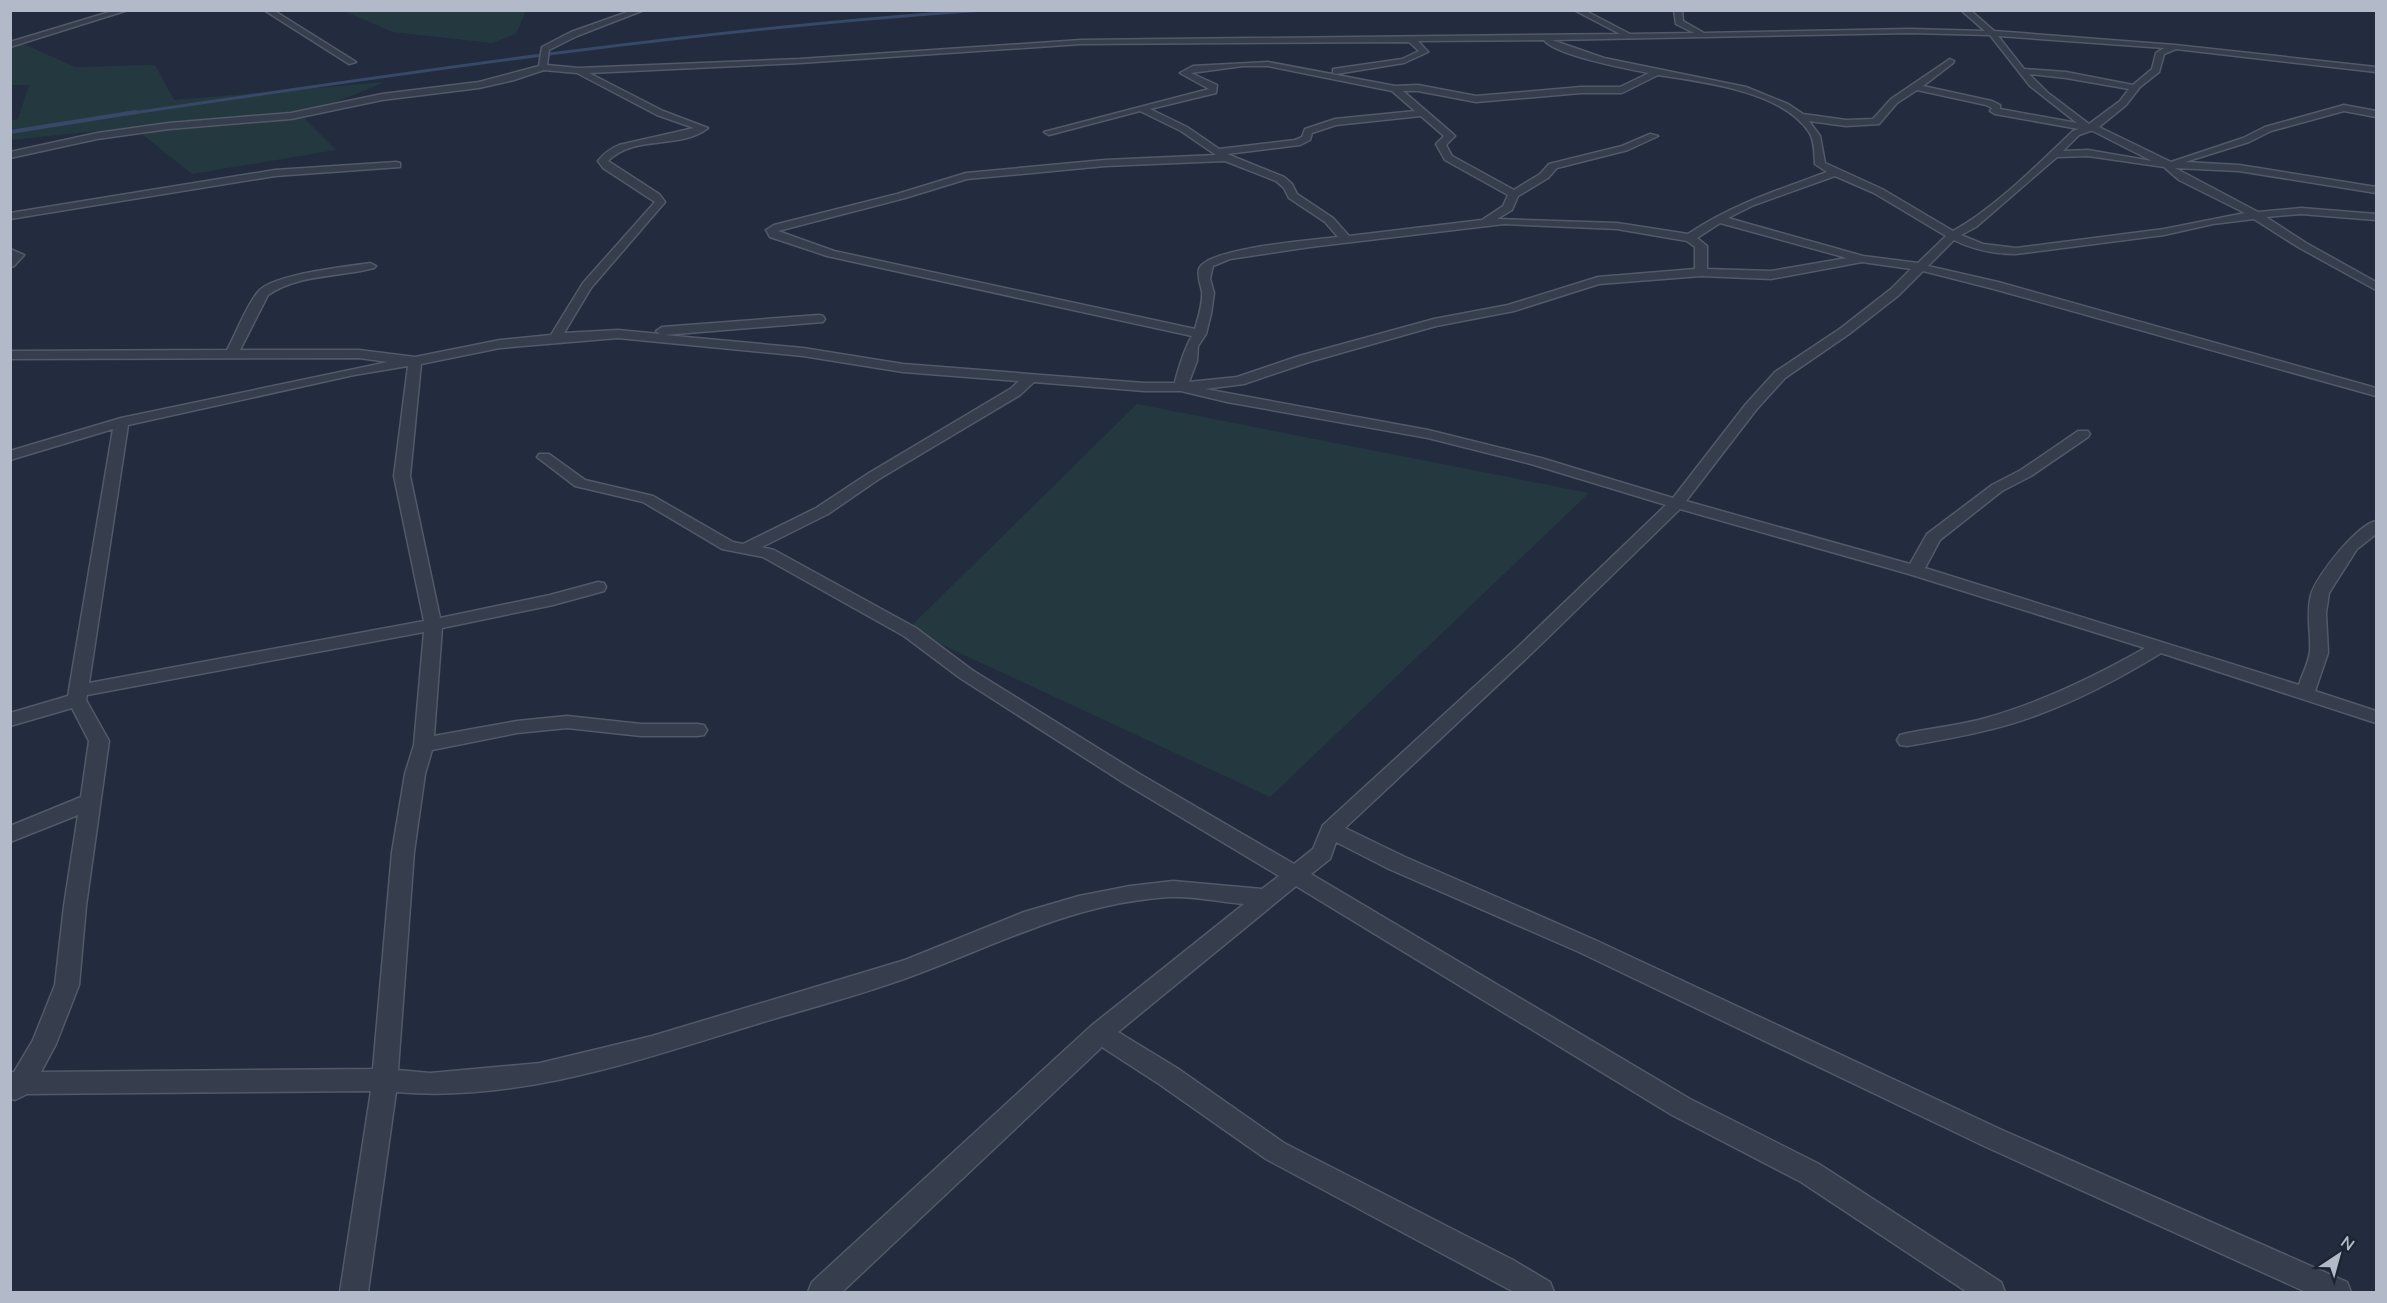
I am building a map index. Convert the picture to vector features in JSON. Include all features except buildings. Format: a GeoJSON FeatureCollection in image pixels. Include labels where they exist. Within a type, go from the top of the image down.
{"type":"FeatureCollection","features":[{"type":"Feature","properties":{"kind":"street"},"geometry":{"type":"LineString","coordinates":[[267,10],[352,62]]}},
{"type":"Feature","properties":{"kind":"street"},"geometry":{"type":"LineString","coordinates":[[543,63],[545,49],[574,34],[641,10]]}},
{"type":"Feature","properties":{"kind":"street"},"geometry":{"type":"LineString","coordinates":[[1577,10],[1628,35]]}},
{"type":"Feature","properties":{"kind":"street"},"geometry":{"type":"LineString","coordinates":[[1678,10],[1679,22],[1701,34]]}},
{"type":"Feature","properties":{"kind":"street"},"geometry":{"type":"LineString","coordinates":[[1964,10],[1985,24],[2032,83],[2049,99],[2088,127]]}},
{"type":"Feature","properties":{"kind":"street"},"geometry":{"type":"LineString","coordinates":[[10,45],[123,11]]}},
{"type":"Feature","properties":{"kind":"street"},"geometry":{"type":"LineString","coordinates":[[578,71],[800,61],[1082,42],[1409,37],[1541,38],[1910,31],[1992,32],[2175,47],[2376,69]]}},
{"type":"Feature","properties":{"kind":"street"},"geometry":{"type":"LineString","coordinates":[[1322,73],[1404,60],[1424,52],[1424,49],[1409,37]]}},
{"type":"Feature","properties":{"kind":"street"},"geometry":{"type":"LineString","coordinates":[[1541,38],[1585,55],[1658,72],[1740,87],[1801,117],[1846,123],[1876,122],[1894,101],[1950,61]]}},
{"type":"Feature","properties":{"kind":"street"},"geometry":{"type":"LineString","coordinates":[[822,1293],[1100,1033],[1322,853],[1330,830],[1526,649],[1676,504],[1750,407],[1780,375],[1845,331],[1895,292],[1952,236],[1972,225],[2076,134],[2096,125],[2123,103],[2156,70],[2160,53],[2175,47]]}},
{"type":"Feature","properties":{"kind":"street"},"geometry":{"type":"LineString","coordinates":[[10,155],[97,136],[169,126],[291,116],[382,97],[479,85],[511,78],[543,63],[578,71],[660,113],[703,128],[642,142],[608,154],[603,161],[660,201],[564,317],[555,339]]}},
{"type":"Feature","properties":{"kind":"street"},"geometry":{"type":"LineString","coordinates":[[1049,132],[1214,90],[1214,87],[1184,72],[1193,69],[1255,63],[1322,73],[1395,89],[1418,88],[1476,99],[1581,90],[1622,90],[1658,72]]}},
{"type":"Feature","properties":{"kind":"street"},"geometry":{"type":"LineString","coordinates":[[2023,70],[2066,75],[2136,88]]}},
{"type":"Feature","properties":{"kind":"street"},"geometry":{"type":"LineString","coordinates":[[1916,87],[1989,103],[1997,107],[1995,111],[2088,127],[2114,136],[2169,165],[2169,168],[2183,178],[2256,215],[2376,287]]}},
{"type":"Feature","properties":{"kind":"street"},"geometry":{"type":"LineString","coordinates":[[1395,89],[1450,136],[1441,144],[1448,158],[1514,194]]}},
{"type":"Feature","properties":{"kind":"street"},"geometry":{"type":"LineString","coordinates":[[1141,108],[1184,129],[1222,155],[1280,179],[1288,186],[1293,196],[1329,220],[1347,241]]}},
{"type":"Feature","properties":{"kind":"street"},"geometry":{"type":"LineString","coordinates":[[2169,165],[2246,140],[2268,129],[2344,108],[2376,114]]}},
{"type":"Feature","properties":{"kind":"street"},"geometry":{"type":"LineString","coordinates":[[1200,333],[831,254],[783,239],[774,235],[772,230],[778,226],[901,196],[966,176],[1222,155],[1297,143],[1307,138],[1308,131],[1335,122],[1423,113]]}},
{"type":"Feature","properties":{"kind":"street"},"geometry":{"type":"LineString","coordinates":[[1801,117],[1814,132],[1820,164],[1834,173],[1880,192],[1952,236],[2005,253],[2164,232],[2256,215],[2301,211],[2376,217]]}},
{"type":"Feature","properties":{"kind":"street"},"geometry":{"type":"LineString","coordinates":[[1471,225],[1500,214],[1508,208],[1514,194],[1544,176],[1553,166],[1625,148],[1653,136]]}},
{"type":"Feature","properties":{"kind":"street"},"geometry":{"type":"LineString","coordinates":[[2055,154],[2088,153],[2169,165],[2238,168],[2376,189]]}},
{"type":"Feature","properties":{"kind":"street"},"geometry":{"type":"LineString","coordinates":[[10,216],[267,174],[396,165]]}},
{"type":"Feature","properties":{"kind":"street"},"geometry":{"type":"LineString","coordinates":[[1690,238],[1718,219],[1750,203],[1834,173]]}},
{"type":"Feature","properties":{"kind":"street"},"geometry":{"type":"LineString","coordinates":[[1718,219],[1862,259],[1920,267],[2100,313],[2376,392]]}},
{"type":"Feature","properties":{"kind":"street"},"geometry":{"type":"LineString","coordinates":[[1181,387],[1183,374],[1190,361],[1192,346],[1200,333],[1208,293],[1204,270],[1216,259],[1237,254],[1471,225],[1522,221],[1607,226],[1690,238],[1701,246],[1701,272]]}},
{"type":"Feature","properties":{"kind":"street"},"geometry":{"type":"LineString","coordinates":[[10,252],[18,255],[10,264]]}},
{"type":"Feature","properties":{"kind":"street"},"geometry":{"type":"LineString","coordinates":[[585,335],[618,334],[803,352],[903,368],[1144,387],[1181,387],[1239,381],[1284,365],[1434,323],[1510,308],[1598,281],[1701,272],[1771,275],[1862,259]]}},
{"type":"Feature","properties":{"kind":"street"},"geometry":{"type":"LineString","coordinates":[[232,354],[262,293],[268,288],[282,283],[370,266]]}},
{"type":"Feature","properties":{"kind":"street"},"geometry":{"type":"LineString","coordinates":[[10,456],[121,422],[354,370],[415,361],[500,344],[585,335],[819,319]]}},
{"type":"Feature","properties":{"kind":"street"},"geometry":{"type":"LineString","coordinates":[[10,355],[359,354],[415,361]]}},
{"type":"Feature","properties":{"kind":"street"},"geometry":{"type":"LineString","coordinates":[[354,1293],[385,1080],[403,852],[415,774],[424,745],[433,625],[402,476],[415,361]]}},
{"type":"Feature","properties":{"kind":"street"},"geometry":{"type":"LineString","coordinates":[[743,550],[822,511],[874,476],[1015,392],[1030,378]]}},
{"type":"Feature","properties":{"kind":"street"},"geometry":{"type":"LineString","coordinates":[[1227,398],[1239,381]]}},
{"type":"Feature","properties":{"kind":"street"},"geometry":{"type":"LineString","coordinates":[[1181,387],[1227,398],[1428,434],[1536,461],[1676,504],[1915,570],[2053,612],[2376,717]]}},
{"type":"Feature","properties":{"kind":"street"},"geometry":{"type":"LineString","coordinates":[[14,1086],[44,1044],[67,985],[75,906],[99,741],[78,695],[121,422]]}},
{"type":"Feature","properties":{"kind":"street"},"geometry":{"type":"LineString","coordinates":[[1915,570],[1933,537],[1997,488],[2026,472],[2083,434]]}},
{"type":"Feature","properties":{"kind":"street"},"geometry":{"type":"LineString","coordinates":[[544,457],[580,483],[648,499],[728,546],[768,553],[910,632],[966,675],[1293,876],[1502,998],[1681,1107],[1810,1173],[1991,1293]]}},
{"type":"Feature","properties":{"kind":"street"},"geometry":{"type":"LineString","coordinates":[[2305,694],[2319,653],[2317,613],[2320,593],[2351,546],[2376,526]]}},
{"type":"Feature","properties":{"kind":"street"},"geometry":{"type":"LineString","coordinates":[[10,720],[78,695],[433,625],[542,602],[598,587]]}},
{"type":"Feature","properties":{"kind":"street"},"geometry":{"type":"LineString","coordinates":[[1907,740],[1984,724],[2031,711],[2110,676],[2159,647]]}},
{"type":"Feature","properties":{"kind":"street"},"geometry":{"type":"LineString","coordinates":[[424,745],[517,727],[567,722],[641,730],[697,730]]}},
{"type":"Feature","properties":{"kind":"street"},"geometry":{"type":"LineString","coordinates":[[10,835],[91,801]]}},
{"type":"Feature","properties":{"kind":"street"},"geometry":{"type":"LineString","coordinates":[[1330,830],[1397,863],[1587,946],[1993,1138],[2337,1293]]}},
{"type":"Feature","properties":{"kind":"street"},"geometry":{"type":"LineString","coordinates":[[14,1086],[385,1080],[430,1084],[540,1074],[652,1047],[911,966],[1032,918],[1079,904],[1130,894],[1173,889],[1266,898]]}},
{"type":"Feature","properties":{"kind":"street"},"geometry":{"type":"LineString","coordinates":[[1100,1033],[1168,1076],[1275,1151],[1503,1270],[1540,1293]]}},
{"type":"Feature","properties":{"kind":"green space"},"geometry":{"type":"Polygon","coordinates":[[[526,10],[516,34],[492,43],[393,32],[344,11],[526,10]]]}},
{"type":"Feature","properties":{"kind":"green space"},"geometry":{"type":"Polygon","coordinates":[[[10,38],[75,67],[155,65],[174,100],[385,82],[302,116],[336,150],[192,174],[133,127],[11,140],[11,121],[18,119],[29,85],[11,85],[10,38]]]}},
{"type":"Feature","properties":{"kind":"green space"},"geometry":{"type":"Polygon","coordinates":[[[1137,404],[1589,493],[1270,797],[908,629],[1137,404]]]}},
{"type":"Feature","properties":{"kind":"waterway"},"geometry":{"type":"LineString","coordinates":[[126,114],[662,40],[770,28],[986,10]]}},
{"type":"Feature","properties":{"kind":"waterway"},"geometry":{"type":"LineString","coordinates":[[10,132],[136,112]]}}]}
